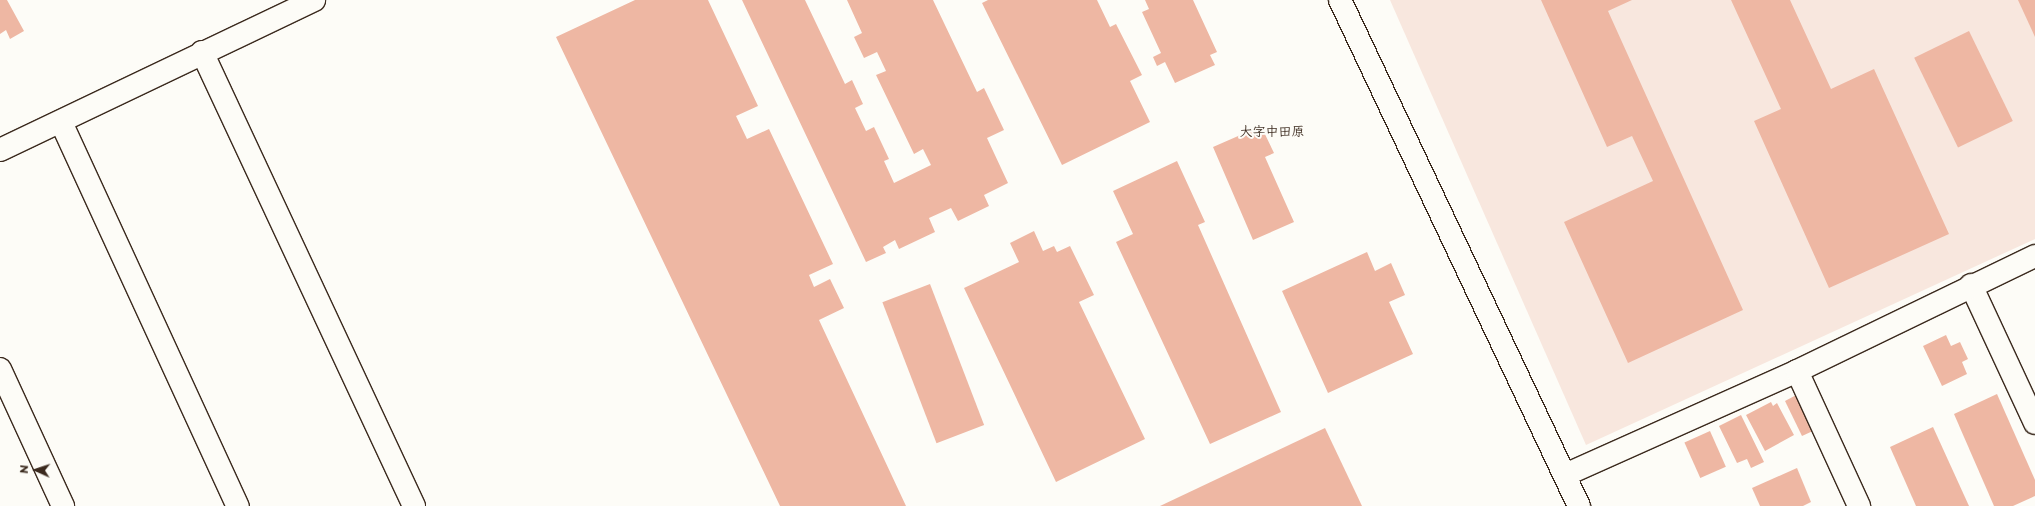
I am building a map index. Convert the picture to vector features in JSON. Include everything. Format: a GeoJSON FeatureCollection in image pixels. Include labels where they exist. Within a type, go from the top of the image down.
{"type":"FeatureCollection","features":[{"type":"Feature","properties":{"kind":"street"},"geometry":{"type":"LineString","coordinates":[[0,150],[61,122],[202,52],[314,0]]}},
{"type":"Feature","properties":{"kind":"street"},"geometry":{"type":"LineString","coordinates":[[1340,0],[1579,506]]}},
{"type":"Feature","properties":{"kind":"street"},"geometry":{"type":"LineString","coordinates":[[202,52],[414,506]]}},
{"type":"Feature","properties":{"kind":"street"},"geometry":{"type":"LineString","coordinates":[[61,122],[238,506]]}},
{"type":"Feature","properties":{"kind":"street"},"geometry":{"type":"LineString","coordinates":[[1565,475],[1797,371],[1971,285],[2035,256]]}},
{"type":"Feature","properties":{"kind":"street"},"geometry":{"type":"LineString","coordinates":[[1971,285],[2035,423]]}},
{"type":"Feature","properties":{"kind":"street"},"geometry":{"type":"LineString","coordinates":[[0,369],[63,506]]}},
{"type":"Feature","properties":{"kind":"street"},"geometry":{"type":"LineString","coordinates":[[1797,371],[1859,506]]}},
{"type":"Feature","properties":{"kind":"shaded area"},"geometry":{"type":"Polygon","coordinates":[[[1390,0],[2035,0],[2035,239],[1586,445],[1390,0]]]}},
{"type":"Feature","properties":{"kind":"building"},"geometry":{"type":"Polygon","coordinates":[[[0,0],[7,0],[24,31],[10,39],[6,30],[0,34],[0,0]]]}},
{"type":"Feature","properties":{"kind":"building"},"geometry":{"type":"Polygon","coordinates":[[[635,0],[708,0],[758,106],[736,116],[747,139],[769,129],[833,264],[809,275],[814,287],[830,279],[844,308],[819,320],[906,506],[780,506],[556,37],[635,0]]]}},
{"type":"Feature","properties":{"kind":"building"},"geometry":{"type":"Polygon","coordinates":[[[742,0],[805,0],[845,84],[852,80],[863,104],[855,108],[866,131],[874,127],[889,159],[884,161],[894,183],[931,165],[923,149],[914,154],[876,75],[886,71],[877,52],[864,58],[854,37],[862,33],[847,0],[933,0],[977,92],[984,88],[1004,130],[987,138],[1008,183],[984,195],[989,206],[958,221],[951,208],[929,218],[935,232],[899,249],[895,240],[883,247],[886,253],[866,262],[742,0]]]}},
{"type":"Feature","properties":{"kind":"building"},"geometry":{"type":"Polygon","coordinates":[[[988,0],[1097,0],[1110,27],[1116,24],[1142,75],[1130,81],[1150,122],[1062,165],[982,3],[988,0]]]}},
{"type":"Feature","properties":{"kind":"building"},"geometry":{"type":"Polygon","coordinates":[[[1145,0],[1193,0],[1217,52],[1210,55],[1215,65],[1175,83],[1165,62],[1157,66],[1153,57],[1161,53],[1142,12],[1149,9],[1145,0]]]}},
{"type":"Feature","properties":{"kind":"building"},"geometry":{"type":"Polygon","coordinates":[[[1541,0],[1632,0],[1608,11],[1743,310],[1628,363],[1564,222],[1653,181],[1632,136],[1607,147],[1541,0]]]}},
{"type":"Feature","properties":{"kind":"building"},"geometry":{"type":"Polygon","coordinates":[[[1731,0],[1790,0],[1831,89],[1874,69],[1949,234],[1829,288],[1754,121],[1781,109],[1731,0]]]}},
{"type":"Feature","properties":{"kind":"building"},"geometry":{"type":"Polygon","coordinates":[[[2018,0],[2035,0],[2035,37],[2018,0]]]}},
{"type":"Feature","properties":{"kind":"building"},"geometry":{"type":"Polygon","coordinates":[[[1969,31],[2013,121],[1958,148],[1914,58],[1969,31]]]}},
{"type":"Feature","properties":{"kind":"building"},"geometry":{"type":"Polygon","coordinates":[[[1261,126],[1274,153],[1265,157],[1294,222],[1253,240],[1213,147],[1261,126]]]}},
{"type":"Feature","properties":{"kind":"building"},"geometry":{"type":"Polygon","coordinates":[[[1177,161],[1205,222],[1198,225],[1281,412],[1210,444],[1116,242],[1133,234],[1113,191],[1177,161]]]}},
{"type":"Feature","properties":{"kind":"building"},"geometry":{"type":"Polygon","coordinates":[[[1034,231],[1043,251],[1054,246],[1057,252],[1070,246],[1094,295],[1079,302],[1145,439],[1056,482],[964,288],[1019,262],[1010,243],[1034,231]]]}},
{"type":"Feature","properties":{"kind":"building"},"geometry":{"type":"Polygon","coordinates":[[[1367,252],[1375,271],[1391,263],[1405,295],[1389,302],[1413,354],[1328,393],[1282,291],[1367,252]]]}},
{"type":"Feature","properties":{"kind":"building"},"geometry":{"type":"Polygon","coordinates":[[[930,284],[984,425],[937,443],[882,302],[930,284]]]}},
{"type":"Feature","properties":{"kind":"building"},"geometry":{"type":"Polygon","coordinates":[[[1946,335],[1951,346],[1960,342],[1968,359],[1962,362],[1967,374],[1942,386],[1923,346],[1946,335]]]}},
{"type":"Feature","properties":{"kind":"building"},"geometry":{"type":"Polygon","coordinates":[[[1802,392],[1815,430],[1802,436],[1785,401],[1802,392]]]}},
{"type":"Feature","properties":{"kind":"building"},"geometry":{"type":"Polygon","coordinates":[[[1997,394],[2035,480],[2035,496],[2013,506],[1994,506],[1954,414],[1997,394]]]}},
{"type":"Feature","properties":{"kind":"building"},"geometry":{"type":"Polygon","coordinates":[[[1771,402],[1773,406],[1777,403],[1794,435],[1765,451],[1746,415],[1771,402]]]}},
{"type":"Feature","properties":{"kind":"building"},"geometry":{"type":"Polygon","coordinates":[[[1741,415],[1764,462],[1751,468],[1747,459],[1737,463],[1719,426],[1741,415]]]}},
{"type":"Feature","properties":{"kind":"building"},"geometry":{"type":"Polygon","coordinates":[[[1933,427],[1969,506],[1916,506],[1890,447],[1933,427]]]}},
{"type":"Feature","properties":{"kind":"building"},"geometry":{"type":"Polygon","coordinates":[[[1325,428],[1362,506],[1160,506],[1325,428]]]}},
{"type":"Feature","properties":{"kind":"building"},"geometry":{"type":"Polygon","coordinates":[[[1710,431],[1726,467],[1700,478],[1684,442],[1710,431]]]}},
{"type":"Feature","properties":{"kind":"building"},"geometry":{"type":"Polygon","coordinates":[[[1797,468],[1811,502],[1803,506],[1760,506],[1752,488],[1797,468]]]}},
{"type":"Feature","properties":{"kind":"district","name":"大字中田原"},"geometry":{"type":"Point","coordinates":[1272,131]}}]}
